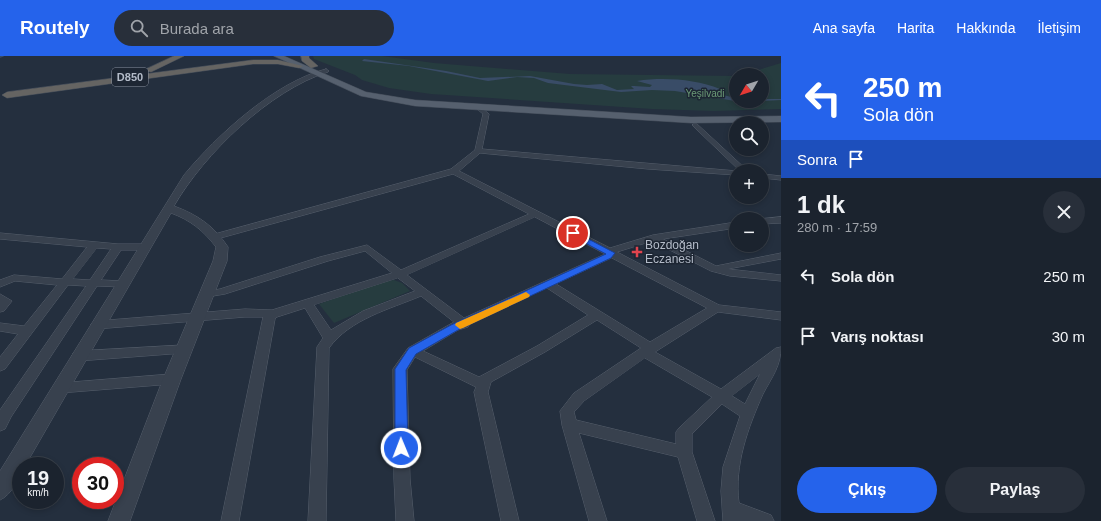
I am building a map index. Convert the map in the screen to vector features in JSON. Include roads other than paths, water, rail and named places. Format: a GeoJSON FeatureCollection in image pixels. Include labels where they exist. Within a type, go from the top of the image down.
{"type":"FeatureCollection","features":[{"type":"Feature","properties":{"kind":"highway"},"geometry":{"type":"LineString","coordinates":[[126,75],[160,66],[180,56]]}},
{"type":"Feature","properties":{"kind":"highway","name":"D850"},"geometry":{"type":"LineString","coordinates":[[2,94],[261,56]]}},
{"type":"Feature","properties":{"kind":"highway","name":"D850"},"geometry":{"type":"LineString","coordinates":[[2,94],[261,56]]}},
{"type":"Feature","properties":{"kind":"highway"},"geometry":{"type":"LineString","coordinates":[[211,60],[241,58]]}},
{"type":"Feature","properties":{"kind":"highway"},"geometry":{"type":"LineString","coordinates":[[2,94],[253,62],[278,62],[302,59]]}},
{"type":"Feature","properties":{"kind":"main road"},"geometry":{"type":"LineString","coordinates":[[278,56],[302,59],[315,69],[364,94],[387,99],[479,108],[691,120],[781,119]]}},
{"type":"Feature","properties":{"kind":"main road"},"geometry":{"type":"LineString","coordinates":[[315,69],[326,71],[382,90],[459,101],[675,117],[781,114]]}},
{"type":"Feature","properties":{"kind":"street"},"geometry":{"type":"LineString","coordinates":[[0,490],[96,325],[123,284],[184,182],[205,157],[235,129],[262,106],[315,69]]}},
{"type":"Feature","properties":{"kind":"street"},"geometry":{"type":"LineString","coordinates":[[214,236],[454,171],[478,151],[486,114],[479,108]]}},
{"type":"Feature","properties":{"kind":"street"},"geometry":{"type":"LineString","coordinates":[[696,124],[737,164]]}},
{"type":"Feature","properties":{"kind":"street"},"geometry":{"type":"LineString","coordinates":[[478,151],[648,168],[729,173]]}},
{"type":"Feature","properties":{"kind":"street"},"geometry":{"type":"LineString","coordinates":[[454,171],[716,308],[781,316]]}},
{"type":"Feature","properties":{"kind":"street"},"geometry":{"type":"LineString","coordinates":[[769,177],[781,178]]}},
{"type":"Feature","properties":{"kind":"street"},"geometry":{"type":"LineString","coordinates":[[119,521],[172,379],[220,261],[222,247],[208,229],[184,214],[168,208]]}},
{"type":"Feature","properties":{"kind":"street"},"geometry":{"type":"LineString","coordinates":[[96,325],[245,313],[273,314],[307,302],[400,274],[535,214]]}},
{"type":"Feature","properties":{"kind":"street"},"geometry":{"type":"LineString","coordinates":[[769,221],[781,220]]}},
{"type":"Feature","properties":{"kind":"street"},"geometry":{"type":"LineString","coordinates":[[405,521],[402,479],[400,369],[412,351],[464,324],[608,256],[614,250],[653,238],[729,226]]}},
{"type":"Feature","properties":{"kind":"street"},"geometry":{"type":"LineString","coordinates":[[0,236],[118,247],[145,247]]}},
{"type":"Feature","properties":{"kind":"street"},"geometry":{"type":"LineString","coordinates":[[653,238],[715,269],[730,273],[781,278]]}},
{"type":"Feature","properties":{"kind":"street"},"geometry":{"type":"LineString","coordinates":[[0,366],[94,245]]}},
{"type":"Feature","properties":{"kind":"street"},"geometry":{"type":"LineString","coordinates":[[0,424],[5,414],[118,247]]}},
{"type":"Feature","properties":{"kind":"street"},"geometry":{"type":"LineString","coordinates":[[207,294],[221,292],[324,259],[367,248],[464,324]]}},
{"type":"Feature","properties":{"kind":"street"},"geometry":{"type":"LineString","coordinates":[[715,269],[781,256]]}},
{"type":"Feature","properties":{"kind":"street"},"geometry":{"type":"LineString","coordinates":[[0,284],[14,278],[123,284]]}},
{"type":"Feature","properties":{"kind":"street"},"geometry":{"type":"LineString","coordinates":[[548,284],[650,348]]}},
{"type":"Feature","properties":{"kind":"street"},"geometry":{"type":"LineString","coordinates":[[317,521],[322,347],[329,337],[356,319],[422,292]]}},
{"type":"Feature","properties":{"kind":"street"},"geometry":{"type":"LineString","coordinates":[[0,297],[6,301],[0,308]]}},
{"type":"Feature","properties":{"kind":"street"},"geometry":{"type":"LineString","coordinates":[[307,302],[329,337]]}},
{"type":"Feature","properties":{"kind":"street"},"geometry":{"type":"LineString","coordinates":[[598,521],[569,425],[567,411],[580,397],[650,348],[716,308]]}},
{"type":"Feature","properties":{"kind":"street"},"geometry":{"type":"LineString","coordinates":[[230,521],[269,318],[273,314]]}},
{"type":"Feature","properties":{"kind":"street"},"geometry":{"type":"LineString","coordinates":[[510,521],[481,392],[485,379],[541,349],[596,315]]}},
{"type":"Feature","properties":{"kind":"street"},"geometry":{"type":"LineString","coordinates":[[0,328],[28,331]]}},
{"type":"Feature","properties":{"kind":"street"},"geometry":{"type":"LineString","coordinates":[[650,348],[648,354],[722,396],[748,414]]}},
{"type":"Feature","properties":{"kind":"street"},"geometry":{"type":"LineString","coordinates":[[78,356],[184,349]]}},
{"type":"Feature","properties":{"kind":"street"},"geometry":{"type":"LineString","coordinates":[[412,351],[483,385]]}},
{"type":"Feature","properties":{"kind":"street"},"geometry":{"type":"LineString","coordinates":[[706,521],[684,452],[684,432],[722,396],[781,351]]}},
{"type":"Feature","properties":{"kind":"street"},"geometry":{"type":"LineString","coordinates":[[765,521],[732,515],[728,481],[732,456],[761,381],[781,351]]}},
{"type":"Feature","properties":{"kind":"street"},"geometry":{"type":"LineString","coordinates":[[60,388],[172,379]]}},
{"type":"Feature","properties":{"kind":"street"},"geometry":{"type":"LineString","coordinates":[[569,425],[684,452]]}},
{"type":"Feature","properties":{"kind":"water"},"geometry":{"type":"Polygon","coordinates":[[[364,59],[446,71],[480,78],[530,76],[574,84],[602,84],[617,90],[634,89],[631,86],[650,87],[652,85],[637,81],[668,79],[690,81],[720,89],[710,92],[729,96],[729,100],[675,91],[652,90],[621,92],[548,83],[534,78],[517,77],[488,81],[409,66],[362,61],[364,59]]]}},
{"type":"Feature","properties":{"kind":"water"},"geometry":{"type":"Polygon","coordinates":[[[769,99],[781,99],[769,101],[769,99]]]}},
{"type":"Feature","properties":{"kind":"place","name":"Bozdoğan Eczanesi"},"geometry":{"type":"Point","coordinates":[637,252]}},
{"type":"Feature","properties":{"kind":"park label","name":"Yeşilvadi"},"geometry":{"type":"Point","coordinates":[705,93]}}]}
